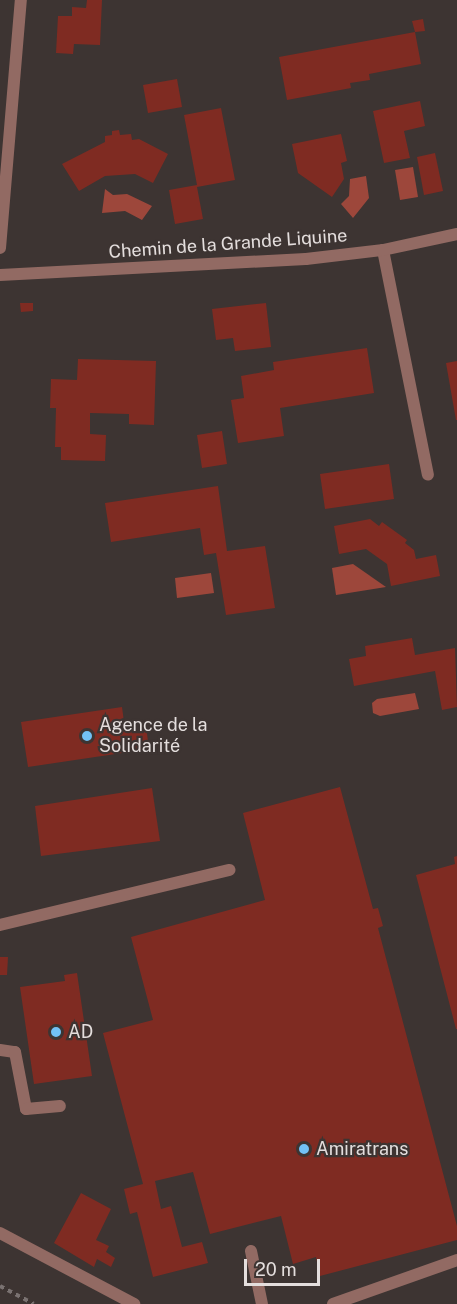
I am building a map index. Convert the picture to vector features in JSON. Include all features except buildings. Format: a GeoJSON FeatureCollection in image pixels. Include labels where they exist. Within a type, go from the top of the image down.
{"type":"FeatureCollection","features":[{"type":"Feature","properties":{"kind":"street"},"geometry":{"type":"LineString","coordinates":[[0,248],[21,0]]}},
{"type":"Feature","properties":{"kind":"street","name":"Chemin de la Grande Liquine"},"geometry":{"type":"LineString","coordinates":[[0,275],[306,259],[383,250],[457,234]]}},
{"type":"Feature","properties":{"kind":"street"},"geometry":{"type":"LineString","coordinates":[[383,250],[428,474]]}},
{"type":"Feature","properties":{"kind":"street"},"geometry":{"type":"LineString","coordinates":[[0,925],[229,870]]}},
{"type":"Feature","properties":{"kind":"street"},"geometry":{"type":"LineString","coordinates":[[0,1050],[15,1052],[26,1109],[60,1106]]}},
{"type":"Feature","properties":{"kind":"street"},"geometry":{"type":"LineString","coordinates":[[0,1233],[134,1304]]}},
{"type":"Feature","properties":{"kind":"street"},"geometry":{"type":"LineString","coordinates":[[251,1251],[262,1304]]}},
{"type":"Feature","properties":{"kind":"street"},"geometry":{"type":"LineString","coordinates":[[333,1304],[457,1260]]}},
{"type":"Feature","properties":{"kind":"path"},"geometry":{"type":"LineString","coordinates":[[0,1286],[34,1304]]}},
{"type":"Feature","properties":{"kind":"shaded area"},"geometry":{"type":"Polygon","coordinates":[[[413,167],[418,197],[400,200],[395,170],[413,167]]]}},
{"type":"Feature","properties":{"kind":"shaded area"},"geometry":{"type":"Polygon","coordinates":[[[366,176],[369,198],[353,218],[341,204],[349,196],[350,179],[366,176]]]}},
{"type":"Feature","properties":{"kind":"shaded area"},"geometry":{"type":"Polygon","coordinates":[[[105,189],[113,195],[127,194],[152,206],[142,220],[125,211],[102,213],[105,189]]]}},
{"type":"Feature","properties":{"kind":"shaded area"},"geometry":{"type":"Polygon","coordinates":[[[353,564],[386,587],[336,595],[332,568],[353,564]]]}},
{"type":"Feature","properties":{"kind":"shaded area"},"geometry":{"type":"Polygon","coordinates":[[[211,573],[214,593],[177,598],[175,578],[211,573]]]}},
{"type":"Feature","properties":{"kind":"shaded area"},"geometry":{"type":"Polygon","coordinates":[[[415,693],[419,709],[380,716],[373,713],[372,703],[377,699],[415,693]]]}},
{"type":"Feature","properties":{"kind":"place","name":"Agence de la Solidarité"},"geometry":{"type":"Point","coordinates":[87,736]}},
{"type":"Feature","properties":{"kind":"place","name":"AD"},"geometry":{"type":"Point","coordinates":[56,1032]}},
{"type":"Feature","properties":{"kind":"place","name":"Amiratrans"},"geometry":{"type":"Point","coordinates":[304,1149]}}]}
